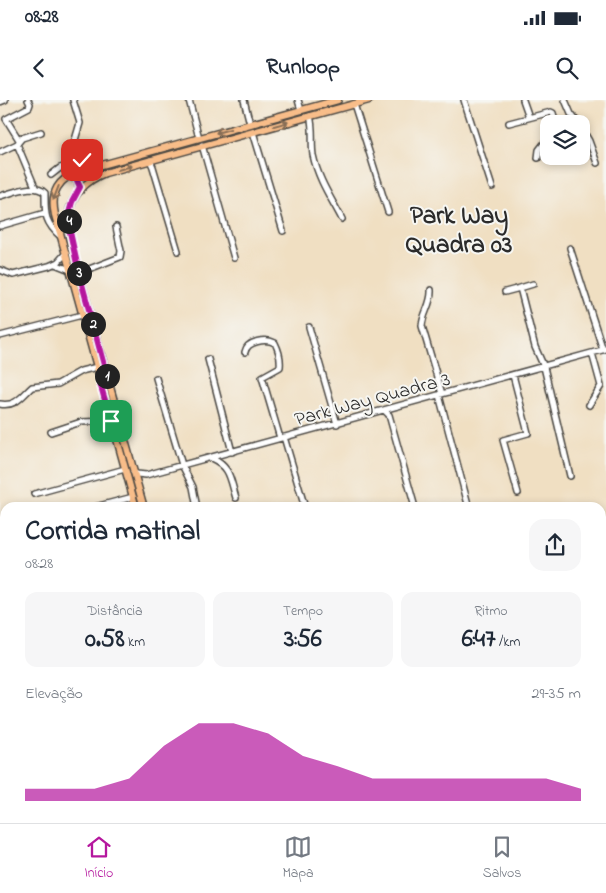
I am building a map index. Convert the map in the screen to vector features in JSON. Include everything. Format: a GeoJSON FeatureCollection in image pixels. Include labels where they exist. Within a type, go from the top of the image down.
{"type":"FeatureCollection","features":[{"type":"Feature","properties":{"kind":"main road"},"geometry":{"type":"LineString","coordinates":[[134,502],[55,215],[53,197],[59,185],[69,176],[94,168],[338,100]]}},
{"type":"Feature","properties":{"kind":"main road"},"geometry":{"type":"LineString","coordinates":[[142,502],[79,273],[70,232],[69,213],[72,202],[87,183],[98,176],[202,145],[369,100]]}},
{"type":"Feature","properties":{"kind":"main road"},"geometry":{"type":"LineString","coordinates":[[69,176],[78,180],[80,191]]}},
{"type":"Feature","properties":{"kind":"main road"},"geometry":{"type":"LineString","coordinates":[[55,215],[60,216],[69,213]]}},
{"type":"Feature","properties":{"kind":"main road"},"geometry":{"type":"LineString","coordinates":[[100,383],[104,379],[108,380]]}},
{"type":"Feature","properties":{"kind":"street"},"geometry":{"type":"LineString","coordinates":[[0,102],[5,100]]}},
{"type":"Feature","properties":{"kind":"street"},"geometry":{"type":"LineString","coordinates":[[28,100],[29,107],[6,119],[18,142],[35,187]]}},
{"type":"Feature","properties":{"kind":"street"},"geometry":{"type":"LineString","coordinates":[[73,100],[80,123],[75,140],[80,158],[84,161]]}},
{"type":"Feature","properties":{"kind":"street"},"geometry":{"type":"LineString","coordinates":[[189,100],[199,138]]}},
{"type":"Feature","properties":{"kind":"street"},"geometry":{"type":"LineString","coordinates":[[244,100],[250,124]]}},
{"type":"Feature","properties":{"kind":"street"},"geometry":{"type":"LineString","coordinates":[[298,100],[301,110]]}},
{"type":"Feature","properties":{"kind":"street"},"geometry":{"type":"LineString","coordinates":[[464,100],[492,187]]}},
{"type":"Feature","properties":{"kind":"street"},"geometry":{"type":"LineString","coordinates":[[524,100],[529,117]]}},
{"type":"Feature","properties":{"kind":"street"},"geometry":{"type":"LineString","coordinates":[[566,100],[572,115]]}},
{"type":"Feature","properties":{"kind":"street"},"geometry":{"type":"LineString","coordinates":[[354,104],[388,212]]}},
{"type":"Feature","properties":{"kind":"street"},"geometry":{"type":"LineString","coordinates":[[509,123],[552,112],[553,115]]}},
{"type":"Feature","properties":{"kind":"street"},"geometry":{"type":"LineString","coordinates":[[310,116],[315,163],[326,191],[342,219]]}},
{"type":"Feature","properties":{"kind":"street"},"geometry":{"type":"LineString","coordinates":[[0,152],[41,132]]}},
{"type":"Feature","properties":{"kind":"street"},"geometry":{"type":"LineString","coordinates":[[253,132],[283,231]]}},
{"type":"Feature","properties":{"kind":"street"},"geometry":{"type":"LineString","coordinates":[[202,145],[234,258]]}},
{"type":"Feature","properties":{"kind":"street"},"geometry":{"type":"LineString","coordinates":[[590,149],[596,163]]}},
{"type":"Feature","properties":{"kind":"street"},"geometry":{"type":"LineString","coordinates":[[538,158],[540,150]]}},
{"type":"Feature","properties":{"kind":"street"},"geometry":{"type":"LineString","coordinates":[[150,160],[178,251]]}},
{"type":"Feature","properties":{"kind":"street"},"geometry":{"type":"LineString","coordinates":[[50,175],[60,168],[84,161],[91,161],[94,168]]}},
{"type":"Feature","properties":{"kind":"street"},"geometry":{"type":"LineString","coordinates":[[0,196],[35,187],[41,189],[45,193],[45,213],[51,228],[61,237]]}},
{"type":"Feature","properties":{"kind":"street"},"geometry":{"type":"LineString","coordinates":[[0,226],[45,213]]}},
{"type":"Feature","properties":{"kind":"street"},"geometry":{"type":"LineString","coordinates":[[79,273],[120,257],[121,250],[116,227]]}},
{"type":"Feature","properties":{"kind":"street"},"geometry":{"type":"LineString","coordinates":[[570,248],[605,349]]}},
{"type":"Feature","properties":{"kind":"street"},"geometry":{"type":"LineString","coordinates":[[0,270],[13,275],[55,264],[66,253]]}},
{"type":"Feature","properties":{"kind":"street"},"geometry":{"type":"LineString","coordinates":[[55,264],[70,270]]}},
{"type":"Feature","properties":{"kind":"street"},"geometry":{"type":"LineString","coordinates":[[505,292],[533,284]]}},
{"type":"Feature","properties":{"kind":"street"},"geometry":{"type":"LineString","coordinates":[[520,288],[535,347],[544,367],[570,476]]}},
{"type":"Feature","properties":{"kind":"street"},"geometry":{"type":"LineString","coordinates":[[431,290],[431,301],[422,318],[422,326],[467,502]]}},
{"type":"Feature","properties":{"kind":"street"},"geometry":{"type":"LineString","coordinates":[[0,336],[82,315]]}},
{"type":"Feature","properties":{"kind":"street"},"geometry":{"type":"LineString","coordinates":[[308,327],[337,424]]}},
{"type":"Feature","properties":{"kind":"street"},"geometry":{"type":"LineString","coordinates":[[244,352],[246,346],[267,340],[275,343],[278,348],[280,367],[262,377],[303,502]]}},
{"type":"Feature","properties":{"kind":"street","name":"Park Way Quadra 3"},"geometry":{"type":"LineString","coordinates":[[133,472],[146,475],[605,349]]}},
{"type":"Feature","properties":{"kind":"street"},"geometry":{"type":"LineString","coordinates":[[589,405],[600,386],[592,353]]}},
{"type":"Feature","properties":{"kind":"street"},"geometry":{"type":"LineString","coordinates":[[208,359],[232,452]]}},
{"type":"Feature","properties":{"kind":"street"},"geometry":{"type":"LineString","coordinates":[[0,404],[11,404],[19,401],[32,387],[58,384],[81,371],[97,367]]}},
{"type":"Feature","properties":{"kind":"street"},"geometry":{"type":"LineString","coordinates":[[513,375],[528,433],[503,440],[518,493]]}},
{"type":"Feature","properties":{"kind":"street"},"geometry":{"type":"LineString","coordinates":[[156,378],[182,465],[193,486],[197,502]]}},
{"type":"Feature","properties":{"kind":"street"},"geometry":{"type":"LineString","coordinates":[[600,386],[606,389]]}},
{"type":"Feature","properties":{"kind":"street"},"geometry":{"type":"LineString","coordinates":[[390,408],[389,416],[413,502]]}},
{"type":"Feature","properties":{"kind":"street"},"geometry":{"type":"LineString","coordinates":[[384,410],[389,416]]}},
{"type":"Feature","properties":{"kind":"street"},"geometry":{"type":"LineString","coordinates":[[50,432],[87,421],[111,421]]}},
{"type":"Feature","properties":{"kind":"street"},"geometry":{"type":"LineString","coordinates":[[211,458],[221,463],[228,470],[236,498]]}},
{"type":"Feature","properties":{"kind":"street"},"geometry":{"type":"LineString","coordinates":[[34,494],[125,469]]}},
{"type":"Feature","properties":{"kind":"street","name":"Park Way Quadra 3"},"geometry":{"type":"LineString","coordinates":[[137,484],[146,475]]}},
{"type":"Feature","properties":{"kind":"street"},"geometry":{"type":"LineString","coordinates":[[112,502],[133,496]]}},
{"type":"Feature","properties":{"kind":"district","name":"Park Way Quadra 03"},"geometry":{"type":"Point","coordinates":[459,228]}},
{"type":"Feature","properties":{"kind":"route"},"geometry":{"type":"LineString","coordinates":[[82,160],[93,162],[94,168],[69,176],[73,176],[78,180],[80,191],[72,202],[68,222],[79,273],[108,380],[104,379],[100,383],[111,421]]}}]}
